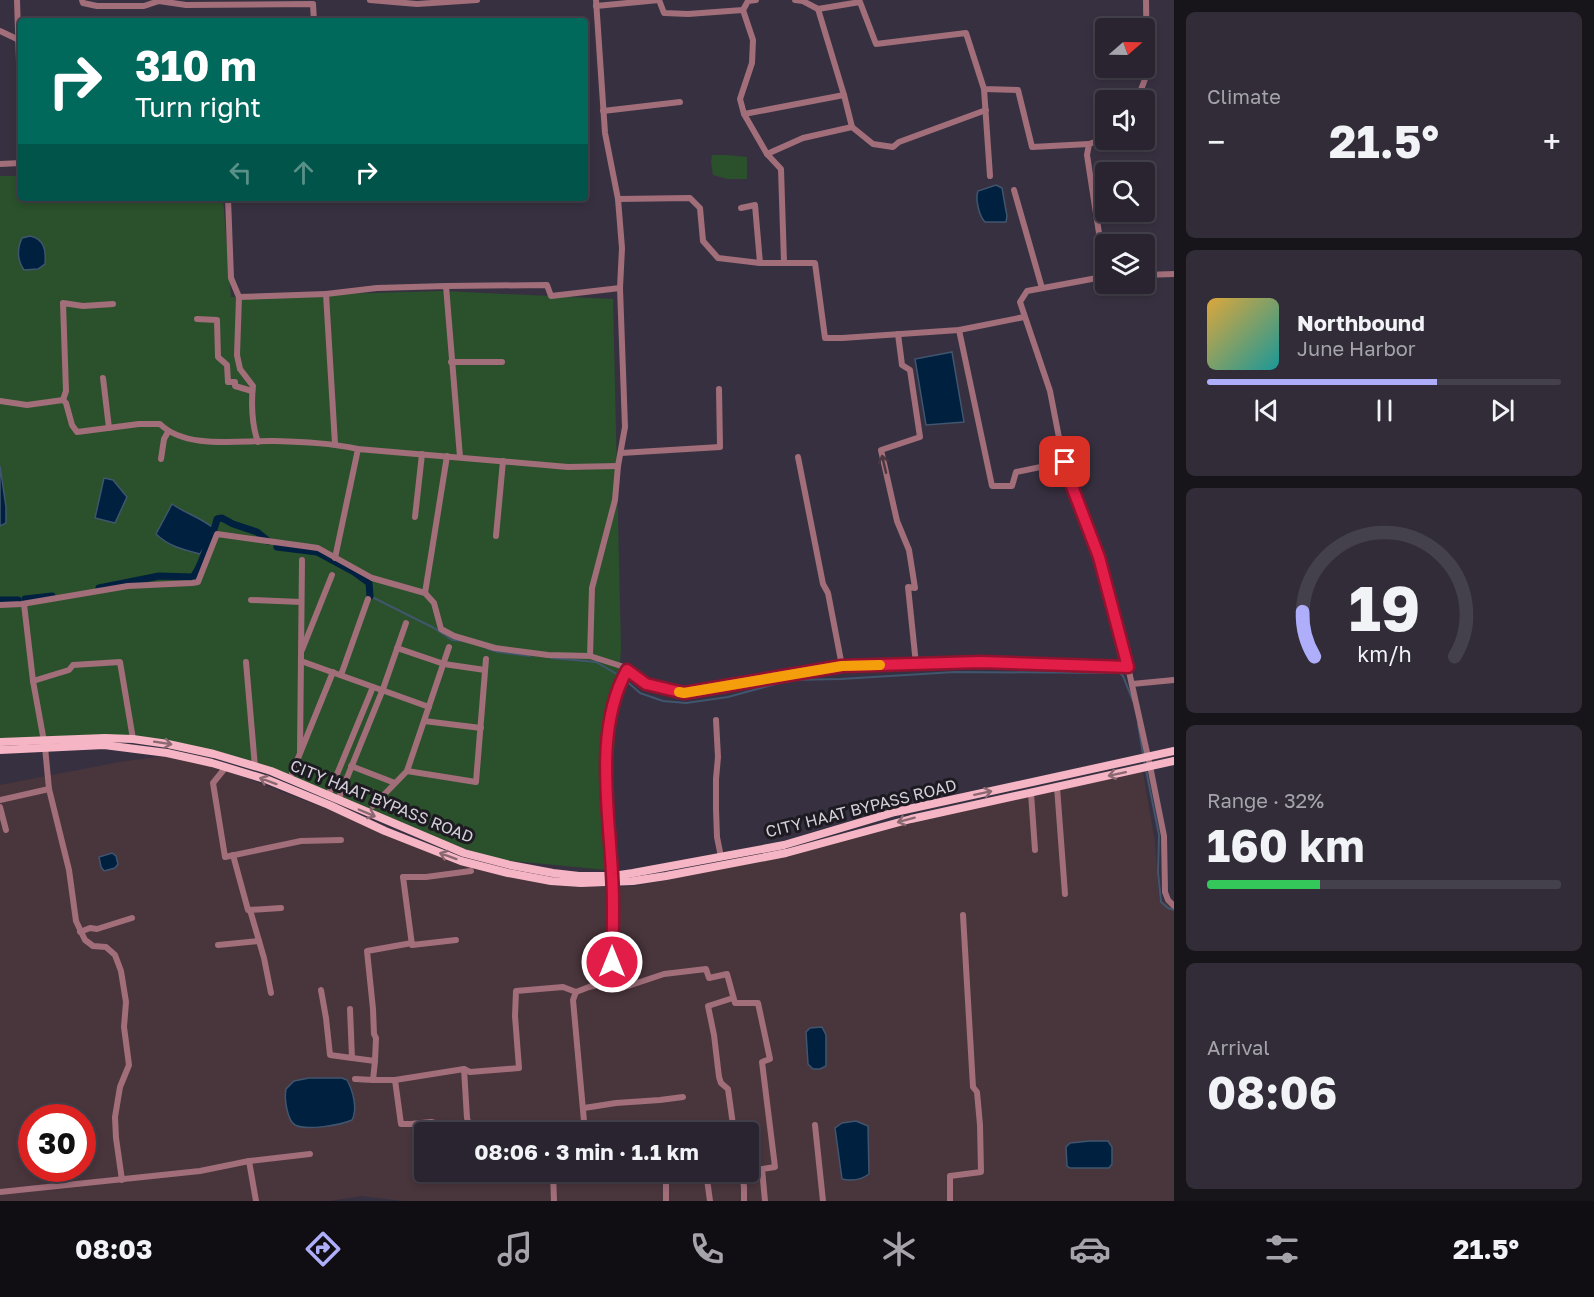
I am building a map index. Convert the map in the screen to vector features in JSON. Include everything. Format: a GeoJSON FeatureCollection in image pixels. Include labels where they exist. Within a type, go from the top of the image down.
{"type":"FeatureCollection","features":[{"type":"Feature","properties":{"kind":"main road","name":"CITY HAAT BYPASS ROAD"},"geometry":{"type":"LineString","coordinates":[[0,750],[44,743],[105,738],[168,744],[214,754],[271,771],[464,853],[552,873],[613,879],[666,876],[786,853],[911,819],[1174,760]]}},
{"type":"Feature","properties":{"kind":"main road","name":"CITY HAAT BYPASS ROAD"},"geometry":{"type":"LineString","coordinates":[[0,742],[135,748],[226,767],[268,780],[461,861],[508,873],[581,884],[784,845],[895,812],[1174,751]]}},
{"type":"Feature","properties":{"kind":"street"},"geometry":{"type":"LineString","coordinates":[[17,0],[18,60]]}},
{"type":"Feature","properties":{"kind":"street"},"geometry":{"type":"LineString","coordinates":[[82,0],[83,3],[97,6],[144,6],[159,0],[186,5],[314,2],[314,18]]}},
{"type":"Feature","properties":{"kind":"street"},"geometry":{"type":"LineString","coordinates":[[370,0],[417,4],[477,0]]}},
{"type":"Feature","properties":{"kind":"street"},"geometry":{"type":"LineString","coordinates":[[590,656],[592,588],[615,500],[625,427],[620,288],[622,248],[618,199],[605,133],[596,3],[659,0],[664,13],[688,14],[743,10]]}},
{"type":"Feature","properties":{"kind":"street"},"geometry":{"type":"LineString","coordinates":[[756,0],[748,1],[743,10],[753,40],[752,63],[740,99],[744,114],[767,154],[781,169],[784,262]]}},
{"type":"Feature","properties":{"kind":"street"},"geometry":{"type":"LineString","coordinates":[[795,0],[803,0],[818,9],[860,2],[876,44],[966,33],[984,89],[990,176]]}},
{"type":"Feature","properties":{"kind":"street"},"geometry":{"type":"LineString","coordinates":[[1141,90],[1147,74],[1146,0]]}},
{"type":"Feature","properties":{"kind":"street"},"geometry":{"type":"LineString","coordinates":[[818,9],[852,127],[873,144],[893,147],[899,142],[986,110]]}},
{"type":"Feature","properties":{"kind":"street"},"geometry":{"type":"LineString","coordinates":[[0,31],[17,39]]}},
{"type":"Feature","properties":{"kind":"street"},"geometry":{"type":"LineString","coordinates":[[984,89],[1018,90],[1032,147],[1095,142]]}},
{"type":"Feature","properties":{"kind":"street"},"geometry":{"type":"LineString","coordinates":[[744,114],[844,95]]}},
{"type":"Feature","properties":{"kind":"street"},"geometry":{"type":"LineString","coordinates":[[603,111],[680,102]]}},
{"type":"Feature","properties":{"kind":"street"},"geometry":{"type":"LineString","coordinates":[[767,154],[803,138],[852,127]]}},
{"type":"Feature","properties":{"kind":"street"},"geometry":{"type":"LineString","coordinates":[[1089,144],[1087,155],[1100,234]]}},
{"type":"Feature","properties":{"kind":"street"},"geometry":{"type":"LineString","coordinates":[[0,164],[18,163]]}},
{"type":"Feature","properties":{"kind":"street"},"geometry":{"type":"LineString","coordinates":[[1014,190],[1042,288]]}},
{"type":"Feature","properties":{"kind":"street"},"geometry":{"type":"LineString","coordinates":[[618,199],[690,198],[700,208],[703,240],[718,258],[760,263],[815,263],[825,338],[959,330],[1024,317]]}},
{"type":"Feature","properties":{"kind":"street"},"geometry":{"type":"LineString","coordinates":[[228,201],[231,278],[239,297],[237,355],[240,369],[253,386],[251,398],[254,431],[258,442]]}},
{"type":"Feature","properties":{"kind":"street"},"geometry":{"type":"LineString","coordinates":[[741,208],[755,205],[760,263]]}},
{"type":"Feature","properties":{"kind":"street"},"geometry":{"type":"LineString","coordinates":[[1155,275],[1174,274]]}},
{"type":"Feature","properties":{"kind":"street"},"geometry":{"type":"LineString","coordinates":[[1095,278],[1027,291],[1020,302],[1050,391],[1070,481],[1099,557],[1128,667],[1164,836],[1164,892],[1174,906]]}},
{"type":"Feature","properties":{"kind":"street"},"geometry":{"type":"LineString","coordinates":[[239,297],[326,294],[377,288],[547,285],[551,296],[620,288]]}},
{"type":"Feature","properties":{"kind":"street"},"geometry":{"type":"LineString","coordinates":[[446,286],[460,458]]}},
{"type":"Feature","properties":{"kind":"street"},"geometry":{"type":"LineString","coordinates":[[326,294],[336,444]]}},
{"type":"Feature","properties":{"kind":"street"},"geometry":{"type":"LineString","coordinates":[[63,400],[66,391],[63,303],[82,306],[112,304]]}},
{"type":"Feature","properties":{"kind":"street"},"geometry":{"type":"LineString","coordinates":[[197,319],[217,320],[218,357],[227,365],[228,382],[235,382],[235,386],[252,391]]}},
{"type":"Feature","properties":{"kind":"street"},"geometry":{"type":"LineString","coordinates":[[959,330],[992,486],[1012,486],[1016,471],[1065,462]]}},
{"type":"Feature","properties":{"kind":"street"},"geometry":{"type":"LineString","coordinates":[[898,334],[902,364],[910,370],[920,437],[881,450],[897,521],[909,550],[913,571],[915,588],[908,587],[916,664]]}},
{"type":"Feature","properties":{"kind":"street"},"geometry":{"type":"LineString","coordinates":[[451,362],[502,362]]}},
{"type":"Feature","properties":{"kind":"street"},"geometry":{"type":"LineString","coordinates":[[103,378],[109,428]]}},
{"type":"Feature","properties":{"kind":"street"},"geometry":{"type":"LineString","coordinates":[[621,453],[720,447],[719,389]]}},
{"type":"Feature","properties":{"kind":"street"},"geometry":{"type":"LineString","coordinates":[[63,400],[77,432],[139,424],[160,424],[168,432],[177,436],[201,441],[336,444],[358,449],[568,467],[618,466]]}},
{"type":"Feature","properties":{"kind":"street"},"geometry":{"type":"LineString","coordinates":[[0,401],[27,405],[63,400]]}},
{"type":"Feature","properties":{"kind":"street"},"geometry":{"type":"LineString","coordinates":[[161,459],[164,439],[168,432]]}},
{"type":"Feature","properties":{"kind":"street"},"geometry":{"type":"LineString","coordinates":[[335,558],[358,449]]}},
{"type":"Feature","properties":{"kind":"street"},"geometry":{"type":"LineString","coordinates":[[415,517],[422,454]]}},
{"type":"Feature","properties":{"kind":"street"},"geometry":{"type":"LineString","coordinates":[[425,593],[447,456]]}},
{"type":"Feature","properties":{"kind":"street"},"geometry":{"type":"LineString","coordinates":[[798,457],[842,666]]}},
{"type":"Feature","properties":{"kind":"street"},"geometry":{"type":"LineString","coordinates":[[496,536],[503,461]]}},
{"type":"Feature","properties":{"kind":"street"},"geometry":{"type":"LineString","coordinates":[[0,605],[24,604],[128,586],[198,582],[217,534],[318,548],[372,578],[425,593],[434,603],[441,629],[454,636],[495,648],[548,655],[590,656],[626,671],[646,684],[684,693],[842,666],[981,662],[1128,667]]}},
{"type":"Feature","properties":{"kind":"street"},"geometry":{"type":"LineString","coordinates":[[300,752],[302,560]]}},
{"type":"Feature","properties":{"kind":"street"},"geometry":{"type":"LineString","coordinates":[[301,653],[332,575]]}},
{"type":"Feature","properties":{"kind":"street"},"geometry":{"type":"LineString","coordinates":[[341,675],[368,599]]}},
{"type":"Feature","properties":{"kind":"street"},"geometry":{"type":"LineString","coordinates":[[251,600],[301,602]]}},
{"type":"Feature","properties":{"kind":"street"},"geometry":{"type":"LineString","coordinates":[[24,604],[49,789],[69,870],[76,921],[85,940],[93,946],[106,947],[115,955],[121,971],[126,1002],[124,1027],[129,1065],[120,1087],[115,1118],[122,1180]]}},
{"type":"Feature","properties":{"kind":"street"},"geometry":{"type":"LineString","coordinates":[[338,800],[383,690],[406,623]]}},
{"type":"Feature","properties":{"kind":"street"},"geometry":{"type":"LineString","coordinates":[[373,806],[407,771],[449,647]]}},
{"type":"Feature","properties":{"kind":"street"},"geometry":{"type":"LineString","coordinates":[[397,648],[444,664],[485,670]]}},
{"type":"Feature","properties":{"kind":"street"},"geometry":{"type":"LineString","coordinates":[[407,771],[476,782],[486,659]]}},
{"type":"Feature","properties":{"kind":"street"},"geometry":{"type":"LineString","coordinates":[[301,661],[429,707]]}},
{"type":"Feature","properties":{"kind":"street"},"geometry":{"type":"LineString","coordinates":[[33,681],[69,670],[73,665],[120,662],[134,739]]}},
{"type":"Feature","properties":{"kind":"street"},"geometry":{"type":"LineString","coordinates":[[246,662],[255,766]]}},
{"type":"Feature","properties":{"kind":"street"},"geometry":{"type":"LineString","coordinates":[[609,982],[612,974],[613,879],[605,783],[613,703],[626,671]]}},
{"type":"Feature","properties":{"kind":"street"},"geometry":{"type":"LineString","coordinates":[[292,772],[333,672]]}},
{"type":"Feature","properties":{"kind":"street"},"geometry":{"type":"LineString","coordinates":[[1132,684],[1174,680]]}},
{"type":"Feature","properties":{"kind":"street"},"geometry":{"type":"LineString","coordinates":[[328,796],[373,687]]}},
{"type":"Feature","properties":{"kind":"street"},"geometry":{"type":"LineString","coordinates":[[717,720],[716,809],[717,837],[721,857]]}},
{"type":"Feature","properties":{"kind":"street"},"geometry":{"type":"LineString","coordinates":[[424,721],[481,728]]}},
{"type":"Feature","properties":{"kind":"street"},"geometry":{"type":"LineString","coordinates":[[351,766],[395,783]]}},
{"type":"Feature","properties":{"kind":"street"},"geometry":{"type":"LineString","coordinates":[[226,767],[213,783],[225,857],[301,841],[341,840]]}},
{"type":"Feature","properties":{"kind":"street"},"geometry":{"type":"LineString","coordinates":[[1058,787],[1065,894]]}},
{"type":"Feature","properties":{"kind":"street"},"geometry":{"type":"LineString","coordinates":[[0,800],[49,789]]}},
{"type":"Feature","properties":{"kind":"street"},"geometry":{"type":"LineString","coordinates":[[1031,793],[1035,849]]}},
{"type":"Feature","properties":{"kind":"street"},"geometry":{"type":"LineString","coordinates":[[0,807],[6,830]]}},
{"type":"Feature","properties":{"kind":"street"},"geometry":{"type":"LineString","coordinates":[[233,855],[242,895],[250,910],[259,941],[271,993]]}},
{"type":"Feature","properties":{"kind":"street"},"geometry":{"type":"LineString","coordinates":[[412,943],[403,877],[426,877],[471,871]]}},
{"type":"Feature","properties":{"kind":"street"},"geometry":{"type":"LineString","coordinates":[[250,910],[281,908]]}},
{"type":"Feature","properties":{"kind":"street"},"geometry":{"type":"LineString","coordinates":[[950,1201],[950,1176],[981,1172],[977,1092],[973,1087],[963,915]]}},
{"type":"Feature","properties":{"kind":"street"},"geometry":{"type":"LineString","coordinates":[[80,932],[132,918]]}},
{"type":"Feature","properties":{"kind":"street"},"geometry":{"type":"LineString","coordinates":[[373,1080],[376,1038],[367,951],[412,943],[412,945],[456,940]]}},
{"type":"Feature","properties":{"kind":"street"},"geometry":{"type":"LineString","coordinates":[[218,945],[259,941]]}},
{"type":"Feature","properties":{"kind":"street"},"geometry":{"type":"LineString","coordinates":[[356,1078],[395,1080],[464,1069],[470,1072],[519,1068],[515,1016],[516,991],[563,987],[576,992],[609,982],[619,989],[664,974],[706,969],[709,978],[727,974],[735,1003],[758,1003],[770,1059],[762,1062],[775,1167],[762,1169],[765,1201]]}},
{"type":"Feature","properties":{"kind":"street"},"geometry":{"type":"LineString","coordinates":[[321,990],[330,1055],[375,1061]]}},
{"type":"Feature","properties":{"kind":"street"},"geometry":{"type":"LineString","coordinates":[[576,992],[573,1000],[585,1122]]}},
{"type":"Feature","properties":{"kind":"street"},"geometry":{"type":"LineString","coordinates":[[733,998],[708,1006],[714,1035],[718,1077],[728,1089],[733,1122]]}},
{"type":"Feature","properties":{"kind":"street"},"geometry":{"type":"LineString","coordinates":[[350,1009],[352,1058]]}},
{"type":"Feature","properties":{"kind":"street"},"geometry":{"type":"LineString","coordinates":[[464,1069],[468,1122]]}},
{"type":"Feature","properties":{"kind":"street"},"geometry":{"type":"LineString","coordinates":[[395,1080],[401,1124],[414,1124]]}},
{"type":"Feature","properties":{"kind":"street"},"geometry":{"type":"LineString","coordinates":[[584,1108],[683,1097]]}},
{"type":"Feature","properties":{"kind":"street"},"geometry":{"type":"LineString","coordinates":[[815,1125],[823,1201]]}},
{"type":"Feature","properties":{"kind":"street"},"geometry":{"type":"LineString","coordinates":[[0,1192],[200,1171],[249,1161],[310,1154]]}},
{"type":"Feature","properties":{"kind":"street"},"geometry":{"type":"LineString","coordinates":[[249,1161],[256,1201]]}},
{"type":"Feature","properties":{"kind":"street"},"geometry":{"type":"LineString","coordinates":[[553,1182],[554,1201]]}},
{"type":"Feature","properties":{"kind":"street"},"geometry":{"type":"LineString","coordinates":[[666,1182],[666,1201]]}},
{"type":"Feature","properties":{"kind":"street"},"geometry":{"type":"LineString","coordinates":[[707,1182],[710,1201]]}},
{"type":"Feature","properties":{"kind":"street"},"geometry":{"type":"LineString","coordinates":[[743,1182],[744,1201]]}},
{"type":"Feature","properties":{"kind":"shaded area"},"geometry":{"type":"Polygon","coordinates":[[[171,755],[241,776],[490,872],[602,887],[636,886],[784,856],[910,819],[1142,767],[1155,842],[1159,899],[1174,907],[1174,1201],[402,1201],[362,1196],[330,1201],[0,1201],[0,785],[119,762],[171,755]]]}},
{"type":"Feature","properties":{"kind":"green space"},"geometry":{"type":"Polygon","coordinates":[[[712,155],[747,157],[747,179],[727,179],[713,175],[712,155]]]}},
{"type":"Feature","properties":{"kind":"green space"},"geometry":{"type":"Polygon","coordinates":[[[0,176],[18,176],[18,201],[223,201],[231,297],[443,291],[613,299],[621,649],[606,870],[492,859],[268,770],[142,737],[0,738],[0,176]]]}},
{"type":"Feature","properties":{"kind":"water"},"geometry":{"type":"Polygon","coordinates":[[[996,185],[1002,188],[1006,222],[985,222],[978,207],[978,191],[996,185]]]}},
{"type":"Feature","properties":{"kind":"water"},"geometry":{"type":"Polygon","coordinates":[[[30,236],[39,240],[44,246],[45,264],[38,269],[24,270],[18,254],[19,246],[22,238],[30,236]]]}},
{"type":"Feature","properties":{"kind":"water"},"geometry":{"type":"Polygon","coordinates":[[[952,352],[964,422],[926,425],[915,359],[952,352]]]}},
{"type":"Feature","properties":{"kind":"water"},"geometry":{"type":"Polygon","coordinates":[[[0,466],[6,523],[0,526],[0,466]]]}},
{"type":"Feature","properties":{"kind":"water"},"geometry":{"type":"Polygon","coordinates":[[[104,478],[113,480],[127,497],[115,523],[95,518],[104,478]]]}},
{"type":"Feature","properties":{"kind":"water"},"geometry":{"type":"Polygon","coordinates":[[[172,504],[212,527],[210,538],[200,554],[171,545],[156,534],[172,504]]]}},
{"type":"Feature","properties":{"kind":"water"},"geometry":{"type":"Polygon","coordinates":[[[112,853],[116,856],[118,864],[115,868],[104,871],[99,857],[112,853]]]}},
{"type":"Feature","properties":{"kind":"water"},"geometry":{"type":"Polygon","coordinates":[[[822,1027],[826,1035],[826,1066],[813,1069],[808,1064],[806,1032],[810,1028],[822,1027]]]}},
{"type":"Feature","properties":{"kind":"water"},"geometry":{"type":"Polygon","coordinates":[[[309,1078],[347,1080],[354,1100],[355,1111],[352,1120],[315,1127],[295,1125],[290,1119],[287,1108],[286,1089],[294,1081],[309,1078]]]}},
{"type":"Feature","properties":{"kind":"water"},"geometry":{"type":"Polygon","coordinates":[[[856,1121],[868,1126],[869,1174],[856,1180],[842,1179],[835,1128],[842,1123],[856,1121]]]}},
{"type":"Feature","properties":{"kind":"water"},"geometry":{"type":"Polygon","coordinates":[[[1108,1141],[1112,1147],[1112,1164],[1109,1168],[1070,1168],[1067,1166],[1066,1147],[1070,1143],[1108,1141]]]}},
{"type":"Feature","properties":{"kind":"waterway"},"geometry":{"type":"LineString","coordinates":[[99,588],[159,576],[193,577],[198,570],[217,519],[222,518],[257,532],[268,541]]}},
{"type":"Feature","properties":{"kind":"waterway"},"geometry":{"type":"LineString","coordinates":[[277,547],[317,552],[369,583],[370,596]]}},
{"type":"Feature","properties":{"kind":"waterway"},"geometry":{"type":"LineString","coordinates":[[25,599],[52,596]]}},
{"type":"Feature","properties":{"kind":"waterway"},"geometry":{"type":"LineString","coordinates":[[370,596],[434,628],[452,640],[463,641]]}},
{"type":"Feature","properties":{"kind":"waterway"},"geometry":{"type":"LineString","coordinates":[[0,600],[18,600]]}},
{"type":"Feature","properties":{"kind":"waterway"},"geometry":{"type":"LineString","coordinates":[[488,649],[530,656]]}},
{"type":"Feature","properties":{"kind":"waterway"},"geometry":{"type":"LineString","coordinates":[[551,658],[596,662],[622,677],[640,693],[663,701],[686,703],[728,697],[790,680],[955,672],[1120,673],[1133,701]]}},
{"type":"Feature","properties":{"kind":"waterway"},"geometry":{"type":"LineString","coordinates":[[1138,724],[1143,754]]}},
{"type":"Feature","properties":{"kind":"waterway"},"geometry":{"type":"LineString","coordinates":[[1144,760],[1159,835],[1158,872],[1161,902],[1174,910]]}},
{"type":"Feature","properties":{"kind":"slow traffic"},"geometry":{"type":"LineString","coordinates":[[679,692],[842,666],[880,665]]}},
{"type":"Feature","properties":{"kind":"route"},"geometry":{"type":"LineString","coordinates":[[612,962],[613,876],[605,783],[613,703],[627,670],[646,684],[684,693],[842,666],[981,662],[1128,667],[1099,557],[1065,462]]}}]}
